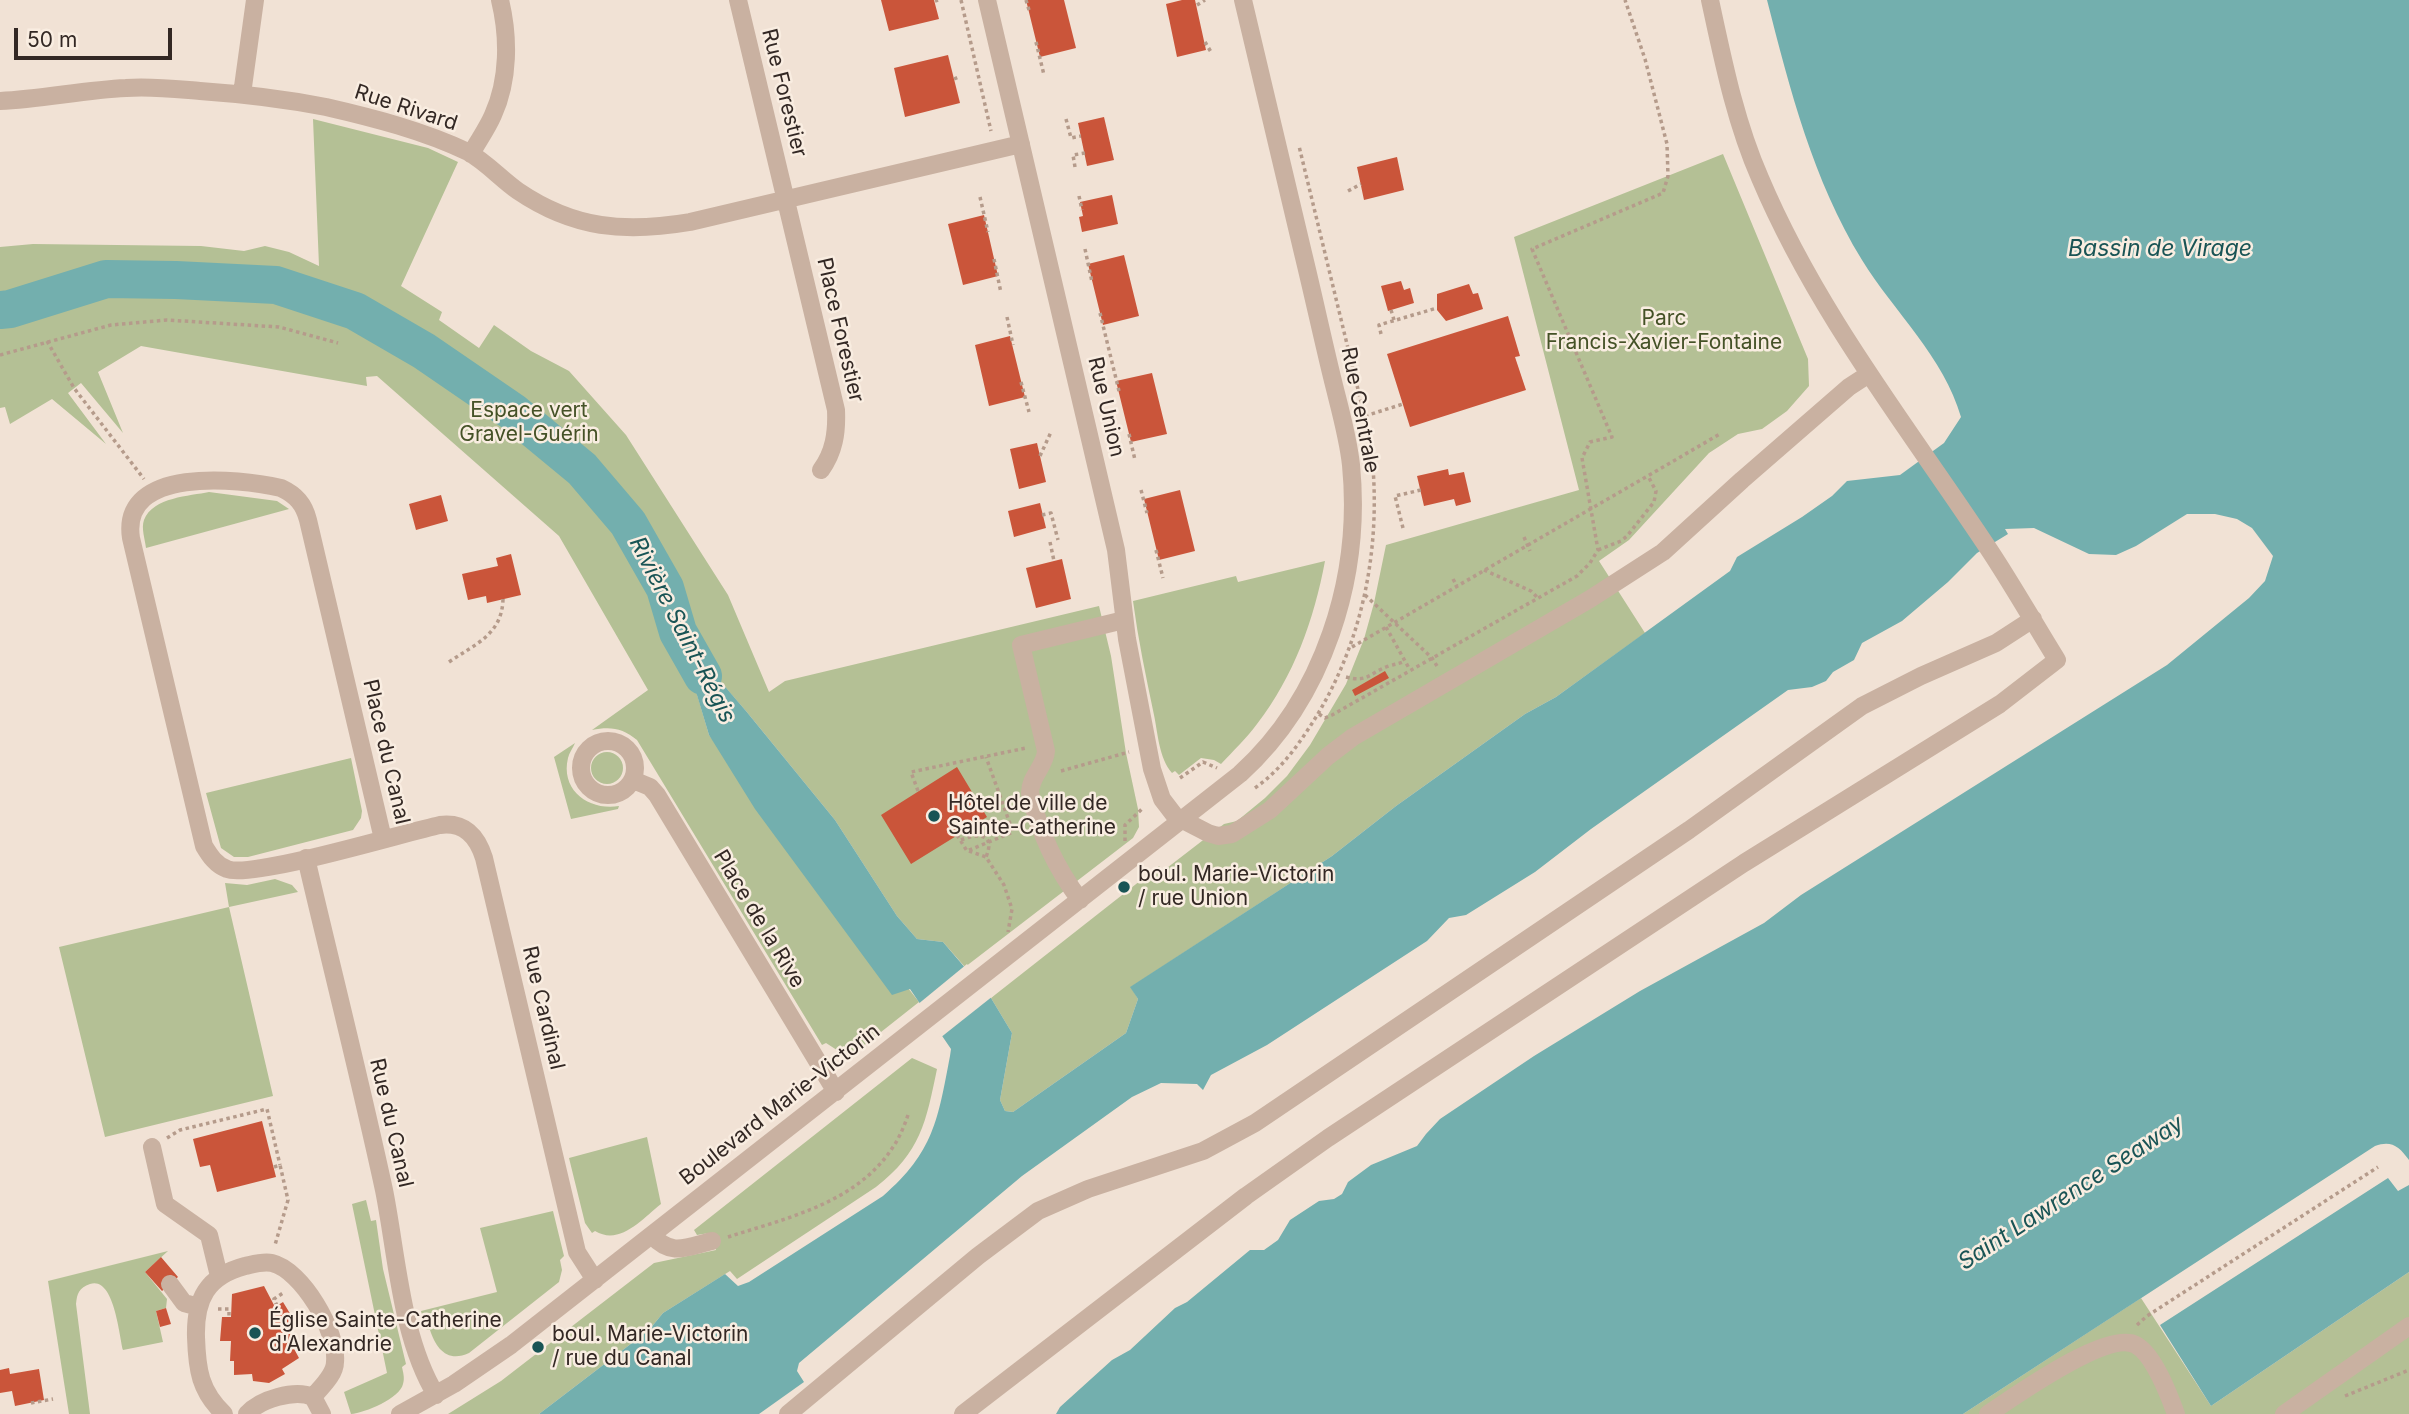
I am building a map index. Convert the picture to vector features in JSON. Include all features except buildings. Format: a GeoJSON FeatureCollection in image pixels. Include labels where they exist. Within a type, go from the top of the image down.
{"type":"FeatureCollection","features":[{"type":"Feature","properties":{"kind":"street"},"geometry":{"type":"LineString","coordinates":[[242,94],[255,0]]}},
{"type":"Feature","properties":{"kind":"street"},"geometry":{"type":"LineString","coordinates":[[471,154],[494,113],[504,71],[506,34],[500,0]]}},
{"type":"Feature","properties":{"kind":"street","name":"Rue Forestier"},"geometry":{"type":"LineString","coordinates":[[738,0],[786,198]]}},
{"type":"Feature","properties":{"kind":"street","name":"Rue Union"},"geometry":{"type":"LineString","coordinates":[[987,0],[1114,539],[1124,620],[1152,769],[1162,799],[1181,820]]}},
{"type":"Feature","properties":{"kind":"street","name":"Rue Centrale"},"geometry":{"type":"LineString","coordinates":[[1181,820],[1255,761],[1270,745],[1298,703],[1320,662],[1336,617],[1352,533],[1352,481],[1346,440],[1243,0]]}},
{"type":"Feature","properties":{"kind":"street"},"geometry":{"type":"LineString","coordinates":[[963,1414],[1246,1196],[1328,1138],[1745,863],[2000,704],[2057,660],[1987,547],[1822,303],[1760,179],[1739,121],[1710,0]]}},
{"type":"Feature","properties":{"kind":"street","name":"Rue Rivard"},"geometry":{"type":"LineString","coordinates":[[0,102],[131,88],[242,94],[326,107],[437,139],[471,154],[504,181],[537,203],[559,213],[609,227],[636,229],[660,227],[1021,144]]}},
{"type":"Feature","properties":{"kind":"street","name":"Place Forestier"},"geometry":{"type":"LineString","coordinates":[[786,198],[836,410],[835,439],[828,461],[821,471]]}},
{"type":"Feature","properties":{"kind":"street"},"geometry":{"type":"LineString","coordinates":[[1181,820],[1218,836],[1232,834],[1255,821],[1353,737],[1590,599],[1664,552],[1849,387],[1869,374]]}},
{"type":"Feature","properties":{"kind":"street","name":"Place du Canal"},"geometry":{"type":"LineString","coordinates":[[217,479],[281,488],[302,503],[383,839],[306,858],[239,872],[227,870],[218,864],[204,846],[131,538],[132,514],[136,505],[151,493],[187,482],[217,479]]}},
{"type":"Feature","properties":{"kind":"street"},"geometry":{"type":"LineString","coordinates":[[788,1414],[978,1256],[1038,1211],[1088,1189],[1203,1151],[1255,1123],[1689,830],[1862,706],[1996,643],[2032,619]]}},
{"type":"Feature","properties":{"kind":"street"},"geometry":{"type":"LineString","coordinates":[[1080,900],[1063,878],[1055,861],[1030,793],[1030,785],[1043,763],[1046,751],[1021,646],[1124,620]]}},
{"type":"Feature","properties":{"kind":"street","name":"Place de la Rive"},"geometry":{"type":"LineString","coordinates":[[633,780],[650,787],[657,795],[836,1091]]}},
{"type":"Feature","properties":{"kind":"street","name":"Boulevard Marie-Victorin"},"geometry":{"type":"LineString","coordinates":[[400,1414],[436,1395],[495,1357],[1181,820]]}},
{"type":"Feature","properties":{"kind":"street","name":"Rue Cardinal"},"geometry":{"type":"LineString","coordinates":[[383,839],[447,824],[466,829],[480,846],[577,1252],[595,1280]]}},
{"type":"Feature","properties":{"kind":"street","name":"Rue du Canal"},"geometry":{"type":"LineString","coordinates":[[306,858],[378,1163],[402,1294],[421,1368],[436,1395]]}},
{"type":"Feature","properties":{"kind":"street"},"geometry":{"type":"LineString","coordinates":[[152,1147],[165,1204],[209,1235],[219,1276]]}},
{"type":"Feature","properties":{"kind":"street"},"geometry":{"type":"LineString","coordinates":[[652,1235],[664,1247],[674,1249],[712,1241]]}},
{"type":"Feature","properties":{"kind":"street"},"geometry":{"type":"LineString","coordinates":[[224,1414],[205,1393],[196,1357],[199,1307],[208,1285],[219,1276],[257,1263],[270,1262],[281,1267],[302,1284],[327,1325],[334,1345],[336,1364],[331,1375],[313,1397]]}},
{"type":"Feature","properties":{"kind":"street"},"geometry":{"type":"LineString","coordinates":[[170,1284],[184,1303],[199,1307]]}},
{"type":"Feature","properties":{"kind":"street"},"geometry":{"type":"LineString","coordinates":[[2284,1414],[2409,1326]]}},
{"type":"Feature","properties":{"kind":"street"},"geometry":{"type":"LineString","coordinates":[[1988,1414],[2076,1359],[2111,1343],[2129,1343],[2142,1350],[2176,1414]]}},
{"type":"Feature","properties":{"kind":"street"},"geometry":{"type":"LineString","coordinates":[[247,1414],[263,1403],[296,1394],[313,1397]]}},
{"type":"Feature","properties":{"kind":"street"},"geometry":{"type":"LineString","coordinates":[[313,1397],[322,1414]]}},
{"type":"Feature","properties":{"kind":"path"},"geometry":{"type":"LineString","coordinates":[[961,0],[992,134]]}},
{"type":"Feature","properties":{"kind":"path"},"geometry":{"type":"LineString","coordinates":[[1026,0],[1029,10]]}},
{"type":"Feature","properties":{"kind":"path"},"geometry":{"type":"LineString","coordinates":[[1197,5],[1205,0]]}},
{"type":"Feature","properties":{"kind":"path"},"geometry":{"type":"LineString","coordinates":[[1598,550],[1582,458],[1590,442],[1612,437],[1532,249],[1663,193],[1668,176],[1667,144],[1645,59],[1625,0]]}},
{"type":"Feature","properties":{"kind":"path"},"geometry":{"type":"LineString","coordinates":[[1036,42],[1044,75]]}},
{"type":"Feature","properties":{"kind":"path"},"geometry":{"type":"LineString","coordinates":[[1205,42],[1211,52]]}},
{"type":"Feature","properties":{"kind":"path"},"geometry":{"type":"LineString","coordinates":[[954,79],[959,77]]}},
{"type":"Feature","properties":{"kind":"path"},"geometry":{"type":"LineString","coordinates":[[1066,119],[1071,138],[1081,136]]}},
{"type":"Feature","properties":{"kind":"path"},"geometry":{"type":"LineString","coordinates":[[1075,167],[1073,155],[1085,153]]}},
{"type":"Feature","properties":{"kind":"path","name":"Rue Centrale"},"geometry":{"type":"LineString","coordinates":[[1304,160],[1364,416],[1373,471]]}},
{"type":"Feature","properties":{"kind":"path"},"geometry":{"type":"LineString","coordinates":[[1348,191],[1361,184]]}},
{"type":"Feature","properties":{"kind":"path"},"geometry":{"type":"LineString","coordinates":[[1079,196],[1082,210]]}},
{"type":"Feature","properties":{"kind":"path"},"geometry":{"type":"LineString","coordinates":[[981,197],[988,232]]}},
{"type":"Feature","properties":{"kind":"path"},"geometry":{"type":"LineString","coordinates":[[1085,249],[1092,282]]}},
{"type":"Feature","properties":{"kind":"path"},"geometry":{"type":"LineString","coordinates":[[995,259],[1001,293]]}},
{"type":"Feature","properties":{"kind":"path"},"geometry":{"type":"LineString","coordinates":[[1381,334],[1379,325],[1437,308]]}},
{"type":"Feature","properties":{"kind":"path"},"geometry":{"type":"LineString","coordinates":[[1391,310],[1394,320]]}},
{"type":"Feature","properties":{"kind":"path"},"geometry":{"type":"LineString","coordinates":[[1100,313],[1119,391]]}},
{"type":"Feature","properties":{"kind":"path"},"geometry":{"type":"LineString","coordinates":[[1007,317],[1013,345]]}},
{"type":"Feature","properties":{"kind":"path"},"geometry":{"type":"LineString","coordinates":[[0,355],[111,325],[167,320],[279,327],[338,343]]}},
{"type":"Feature","properties":{"kind":"path"},"geometry":{"type":"LineString","coordinates":[[47,341],[75,388],[145,481]]}},
{"type":"Feature","properties":{"kind":"path"},"geometry":{"type":"LineString","coordinates":[[1021,382],[1029,412]]}},
{"type":"Feature","properties":{"kind":"path"},"geometry":{"type":"LineString","coordinates":[[1364,416],[1403,404]]}},
{"type":"Feature","properties":{"kind":"path"},"geometry":{"type":"LineString","coordinates":[[1040,456],[1051,432]]}},
{"type":"Feature","properties":{"kind":"path"},"geometry":{"type":"LineString","coordinates":[[1129,433],[1135,460]]}},
{"type":"Feature","properties":{"kind":"path"},"geometry":{"type":"LineString","coordinates":[[1350,648],[1720,434]]}},
{"type":"Feature","properties":{"kind":"path"},"geometry":{"type":"LineString","coordinates":[[1319,714],[1325,718],[1577,576],[1598,550],[1627,536],[1654,502],[1656,491],[1648,475]]}},
{"type":"Feature","properties":{"kind":"path"},"geometry":{"type":"LineString","coordinates":[[1141,490],[1147,513]]}},
{"type":"Feature","properties":{"kind":"path"},"geometry":{"type":"LineString","coordinates":[[1403,527],[1395,496],[1421,490]]}},
{"type":"Feature","properties":{"kind":"path"},"geometry":{"type":"LineString","coordinates":[[1616,494],[1620,499]]}},
{"type":"Feature","properties":{"kind":"path"},"geometry":{"type":"LineString","coordinates":[[1042,515],[1051,513],[1059,540]]}},
{"type":"Feature","properties":{"kind":"path"},"geometry":{"type":"LineString","coordinates":[[1524,537],[1530,551]]}},
{"type":"Feature","properties":{"kind":"path"},"geometry":{"type":"LineString","coordinates":[[1050,542],[1054,561]]}},
{"type":"Feature","properties":{"kind":"path"},"geometry":{"type":"LineString","coordinates":[[1156,550],[1163,578]]}},
{"type":"Feature","properties":{"kind":"path"},"geometry":{"type":"LineString","coordinates":[[1484,570],[1531,590],[1538,598]]}},
{"type":"Feature","properties":{"kind":"path"},"geometry":{"type":"LineString","coordinates":[[1453,579],[1457,586]]}},
{"type":"Feature","properties":{"kind":"path"},"geometry":{"type":"LineString","coordinates":[[1365,595],[1433,658]]}},
{"type":"Feature","properties":{"kind":"path"},"geometry":{"type":"LineString","coordinates":[[449,662],[489,635],[497,626],[503,610],[503,599]]}},
{"type":"Feature","properties":{"kind":"path"},"geometry":{"type":"LineString","coordinates":[[1430,601],[1434,607]]}},
{"type":"Feature","properties":{"kind":"path"},"geometry":{"type":"LineString","coordinates":[[1386,627],[1410,670]]}},
{"type":"Feature","properties":{"kind":"path"},"geometry":{"type":"LineString","coordinates":[[1346,677],[1365,679],[1405,661]]}},
{"type":"Feature","properties":{"kind":"path"},"geometry":{"type":"LineString","coordinates":[[918,792],[911,772],[1024,747]]}},
{"type":"Feature","properties":{"kind":"path"},"geometry":{"type":"LineString","coordinates":[[1053,771],[1058,772],[1129,752]]}},
{"type":"Feature","properties":{"kind":"path"},"geometry":{"type":"LineString","coordinates":[[967,850],[1013,832],[986,757]]}},
{"type":"Feature","properties":{"kind":"path"},"geometry":{"type":"LineString","coordinates":[[1180,778],[1202,762],[1220,769]]}},
{"type":"Feature","properties":{"kind":"path"},"geometry":{"type":"LineString","coordinates":[[1125,847],[1125,825],[1142,809]]}},
{"type":"Feature","properties":{"kind":"path"},"geometry":{"type":"LineString","coordinates":[[957,835],[967,850],[986,857],[1010,899],[1012,920],[1004,940]]}},
{"type":"Feature","properties":{"kind":"path"},"geometry":{"type":"LineString","coordinates":[[960,840],[978,835],[985,837],[989,842],[986,857]]}},
{"type":"Feature","properties":{"kind":"path"},"geometry":{"type":"LineString","coordinates":[[180,1130],[267,1109],[288,1200],[270,1262]]}},
{"type":"Feature","properties":{"kind":"path"},"geometry":{"type":"LineString","coordinates":[[712,1241],[819,1207],[851,1188],[880,1164],[893,1147],[909,1112]]}},
{"type":"Feature","properties":{"kind":"path"},"geometry":{"type":"LineString","coordinates":[[274,1167],[280,1165]]}},
{"type":"Feature","properties":{"kind":"path"},"geometry":{"type":"LineString","coordinates":[[2129,1343],[2132,1332],[2147,1316],[2378,1167]]}},
{"type":"Feature","properties":{"kind":"path"},"geometry":{"type":"LineString","coordinates":[[277,1306],[274,1299],[279,1295]]}},
{"type":"Feature","properties":{"kind":"path"},"geometry":{"type":"LineString","coordinates":[[222,1309],[229,1309],[229,1317]]}},
{"type":"Feature","properties":{"kind":"path"},"geometry":{"type":"LineString","coordinates":[[2339,1398],[2409,1370]]}},
{"type":"Feature","properties":{"kind":"path"},"geometry":{"type":"LineString","coordinates":[[31,1403],[53,1399]]}},
{"type":"Feature","properties":{"kind":"green space","name":"Espace vert Gravel-Guérin"},"geometry":{"type":"Polygon","coordinates":[[[313,119],[428,148],[458,162],[401,286],[442,312],[439,320],[479,348],[494,325],[531,351],[569,371],[626,435],[728,595],[769,692],[785,681],[1099,606],[1111,656],[1138,809],[1139,827],[1133,838],[965,967],[943,942],[917,939],[897,916],[835,820],[679,634],[709,735],[919,1002],[857,1051],[840,1052],[826,1043],[822,1045],[637,740],[616,729],[592,730],[648,690],[559,536],[377,376],[366,377],[367,386],[141,346],[98,372],[123,433],[81,383],[68,393],[106,444],[52,399],[10,424],[5,407],[0,408],[0,247],[33,244],[201,246],[244,251],[265,246],[289,252],[319,266],[313,119]]]}},
{"type":"Feature","properties":{"kind":"green space","name":"Parc Francis-Xavier-Fontaine"},"geometry":{"type":"Polygon","coordinates":[[[1723,154],[1808,359],[1809,386],[1787,411],[1762,429],[1738,434],[1709,453],[1629,540],[1599,561],[1645,633],[1556,697],[1525,714],[1396,806],[1332,856],[1131,987],[1138,999],[1126,1033],[1013,1112],[1005,1111],[1000,1100],[1012,1033],[991,998],[1159,866],[1163,871],[1224,824],[1237,821],[1287,776],[1310,745],[1346,684],[1364,639],[1386,545],[1579,490],[1514,237],[1723,154]]]}},
{"type":"Feature","properties":{"kind":"green space"},"geometry":{"type":"Polygon","coordinates":[[[209,492],[277,501],[289,509],[146,548],[144,520],[155,506],[173,499],[209,492]]]}},
{"type":"Feature","properties":{"kind":"green space"},"geometry":{"type":"Polygon","coordinates":[[[1325,561],[1315,605],[1301,647],[1270,706],[1221,764],[1201,758],[1179,775],[1175,771],[1172,773],[1160,746],[1133,601],[1236,576],[1238,582],[1325,561]]]}},
{"type":"Feature","properties":{"kind":"green space"},"geometry":{"type":"Polygon","coordinates":[[[575,743],[567,770],[573,789],[588,802],[608,807],[619,806],[618,809],[571,819],[554,757],[575,743]]]}},
{"type":"Feature","properties":{"kind":"green space"},"geometry":{"type":"Polygon","coordinates":[[[607,752],[618,757],[623,768],[618,779],[607,784],[596,779],[591,768],[596,757],[607,752]]]}},
{"type":"Feature","properties":{"kind":"green space"},"geometry":{"type":"Polygon","coordinates":[[[351,758],[362,811],[353,830],[248,857],[234,857],[221,848],[206,793],[351,758]]]}},
{"type":"Feature","properties":{"kind":"green space"},"geometry":{"type":"Polygon","coordinates":[[[275,879],[292,885],[298,892],[229,907],[225,883],[247,885],[275,879]]]}},
{"type":"Feature","properties":{"kind":"green space"},"geometry":{"type":"Polygon","coordinates":[[[229,907],[273,1096],[105,1137],[59,947],[229,907]]]}},
{"type":"Feature","properties":{"kind":"green space"},"geometry":{"type":"Polygon","coordinates":[[[912,1058],[937,1069],[925,1120],[903,1161],[876,1187],[737,1279],[730,1271],[663,1313],[649,1330],[539,1414],[448,1414],[501,1381],[654,1263],[716,1250],[709,1233],[697,1235],[694,1230],[912,1058]]]}},
{"type":"Feature","properties":{"kind":"green space"},"geometry":{"type":"Polygon","coordinates":[[[647,1137],[661,1204],[622,1233],[592,1233],[585,1223],[569,1158],[647,1137]]]}},
{"type":"Feature","properties":{"kind":"green space"},"geometry":{"type":"Polygon","coordinates":[[[366,1200],[371,1221],[376,1220],[383,1269],[406,1364],[402,1367],[403,1384],[396,1394],[373,1408],[351,1414],[344,1392],[387,1373],[352,1204],[366,1200]]]}},
{"type":"Feature","properties":{"kind":"green space"},"geometry":{"type":"Polygon","coordinates":[[[553,1211],[564,1256],[560,1260],[562,1270],[559,1282],[469,1353],[462,1356],[449,1355],[439,1348],[430,1330],[425,1329],[421,1311],[497,1292],[480,1228],[553,1211]]]}},
{"type":"Feature","properties":{"kind":"green space"},"geometry":{"type":"Polygon","coordinates":[[[168,1251],[145,1272],[167,1299],[166,1308],[156,1311],[163,1342],[123,1350],[114,1308],[105,1289],[98,1284],[90,1284],[79,1291],[76,1304],[90,1414],[69,1414],[48,1281],[168,1251]]]}},
{"type":"Feature","properties":{"kind":"green space"},"geometry":{"type":"Polygon","coordinates":[[[2409,1272],[2409,1414],[1963,1414],[2141,1298],[2211,1406],[2409,1272]]]}},
{"type":"Feature","properties":{"kind":"water"},"geometry":{"type":"Polygon","coordinates":[[[1767,0],[2409,0],[2409,1160],[2394,1146],[2375,1146],[1963,1414],[1056,1414],[1060,1407],[1112,1360],[1130,1350],[1175,1308],[1187,1302],[1250,1250],[1264,1250],[1278,1240],[1290,1220],[1319,1201],[1334,1199],[1342,1194],[1348,1182],[1371,1165],[1417,1146],[1440,1119],[1534,1056],[1640,991],[1764,923],[1801,895],[2167,665],[2249,598],[2265,581],[2273,556],[2252,528],[2237,519],[2215,514],[2187,514],[2136,546],[2116,555],[2089,554],[2034,528],[2005,529],[2008,534],[1977,553],[1902,621],[1862,643],[1854,660],[1833,672],[1826,681],[1812,687],[1788,690],[1591,829],[1535,872],[1466,915],[1449,918],[1427,941],[1267,1045],[1211,1075],[1203,1090],[1197,1084],[1161,1083],[1132,1097],[1022,1176],[799,1363],[797,1371],[804,1382],[759,1414],[539,1414],[649,1330],[663,1313],[725,1274],[738,1286],[749,1282],[883,1196],[913,1164],[931,1133],[942,1098],[950,1056],[951,1049],[910,989],[892,995],[755,809],[709,735],[678,632],[835,820],[897,916],[917,939],[943,942],[991,998],[1012,1033],[1000,1100],[1005,1111],[1013,1112],[1126,1033],[1138,999],[1130,987],[1332,856],[1396,806],[1525,714],[1556,697],[1730,571],[1737,557],[1802,517],[1832,496],[1847,481],[1900,475],[1944,443],[1961,417],[1953,395],[1931,355],[1875,279],[1845,230],[1816,166],[1805,134],[1767,0]]]}},
{"type":"Feature","properties":{"kind":"water"},"geometry":{"type":"Polygon","coordinates":[[[2388,1178],[2398,1191],[2409,1185],[2409,1272],[2211,1406],[2160,1325],[2388,1178]]]}},
{"type":"Feature","properties":{"kind":"pier"},"geometry":{"type":"Polygon","coordinates":[[[967,964],[993,996],[940,1038],[917,1005],[967,964]]]}},
{"type":"Feature","properties":{"kind":"waterway","name":"Rivière Saint-Régis"},"geometry":{"type":"LineString","coordinates":[[0,310],[106,279],[276,285],[355,311],[424,351],[513,412],[582,469],[628,523],[665,588],[678,632],[703,676]]}},
{"type":"Feature","properties":{"kind":"place","name":"Hôtel de ville de Sainte-Catherine"},"geometry":{"type":"Point","coordinates":[934,816]}},
{"type":"Feature","properties":{"kind":"place","name":"boul. Marie-Victorin / rue Union"},"geometry":{"type":"Point","coordinates":[1124,887]}},
{"type":"Feature","properties":{"kind":"place","name":"Église Sainte-Catherine d'Alexandrie"},"geometry":{"type":"Point","coordinates":[255,1333]}},
{"type":"Feature","properties":{"kind":"place","name":"boul. Marie-Victorin / rue du Canal"},"geometry":{"type":"Point","coordinates":[538,1347]}},
{"type":"Feature","properties":{"kind":"water label","name":"Bassin de Virage"},"geometry":{"type":"Point","coordinates":[2160,249]}},
{"type":"Feature","properties":{"kind":"water label","name":"Saint Lawrence Seaway"},"geometry":{"type":"Point","coordinates":[2071,1193]}}]}
